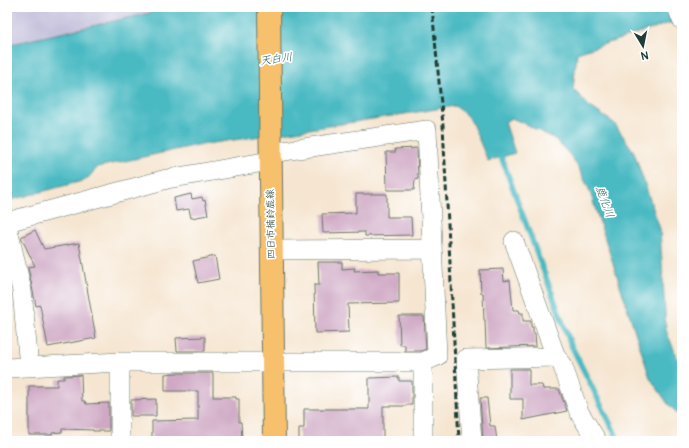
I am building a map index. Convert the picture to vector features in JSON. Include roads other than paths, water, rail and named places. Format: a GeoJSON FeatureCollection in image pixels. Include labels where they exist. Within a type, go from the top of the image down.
{"type":"FeatureCollection","features":[{"type":"Feature","properties":{"kind":"main road","name":"四日市楠鈴鹿線"},"geometry":{"type":"LineString","coordinates":[[269,7],[274,441]]}},
{"type":"Feature","properties":{"kind":"street"},"geometry":{"type":"LineString","coordinates":[[677,7],[682,20]]}},
{"type":"Feature","properties":{"kind":"street"},"geometry":{"type":"LineString","coordinates":[[7,368],[29,367],[120,362],[423,362],[436,356],[427,130],[270,153],[7,224],[22,291],[29,367]]}},
{"type":"Feature","properties":{"kind":"street"},"geometry":{"type":"LineString","coordinates":[[514,241],[556,357],[562,364],[580,412],[597,441]]}},
{"type":"Feature","properties":{"kind":"street"},"geometry":{"type":"LineString","coordinates":[[272,250],[432,248]]}},
{"type":"Feature","properties":{"kind":"street"},"geometry":{"type":"LineString","coordinates":[[472,441],[466,359],[556,357]]}},
{"type":"Feature","properties":{"kind":"street"},"geometry":{"type":"LineString","coordinates":[[120,362],[120,441]]}},
{"type":"Feature","properties":{"kind":"street"},"geometry":{"type":"LineString","coordinates":[[423,362],[423,441]]}},
{"type":"Feature","properties":{"kind":"water"},"geometry":{"type":"Polygon","coordinates":[[[153,7],[682,7],[673,22],[577,53],[573,89],[589,106],[614,123],[634,152],[660,229],[666,330],[677,357],[682,364],[682,418],[668,404],[650,378],[589,189],[578,167],[570,155],[555,139],[511,118],[505,122],[515,153],[488,161],[471,121],[455,106],[193,146],[98,167],[86,180],[7,201],[7,45],[150,13],[153,7]]]}},
{"type":"Feature","properties":{"kind":"waterway"},"geometry":{"type":"LineString","coordinates":[[499,151],[571,345],[619,441]]}},
{"type":"Feature","properties":{"kind":"railway"},"geometry":{"type":"LineString","coordinates":[[432,7],[443,125],[459,441]]}},
{"type":"Feature","properties":{"kind":"water label","name":"天白川"},"geometry":{"type":"Point","coordinates":[276,59]}},
{"type":"Feature","properties":{"kind":"water label","name":"鹿化川"},"geometry":{"type":"Point","coordinates":[605,202]}}]}
